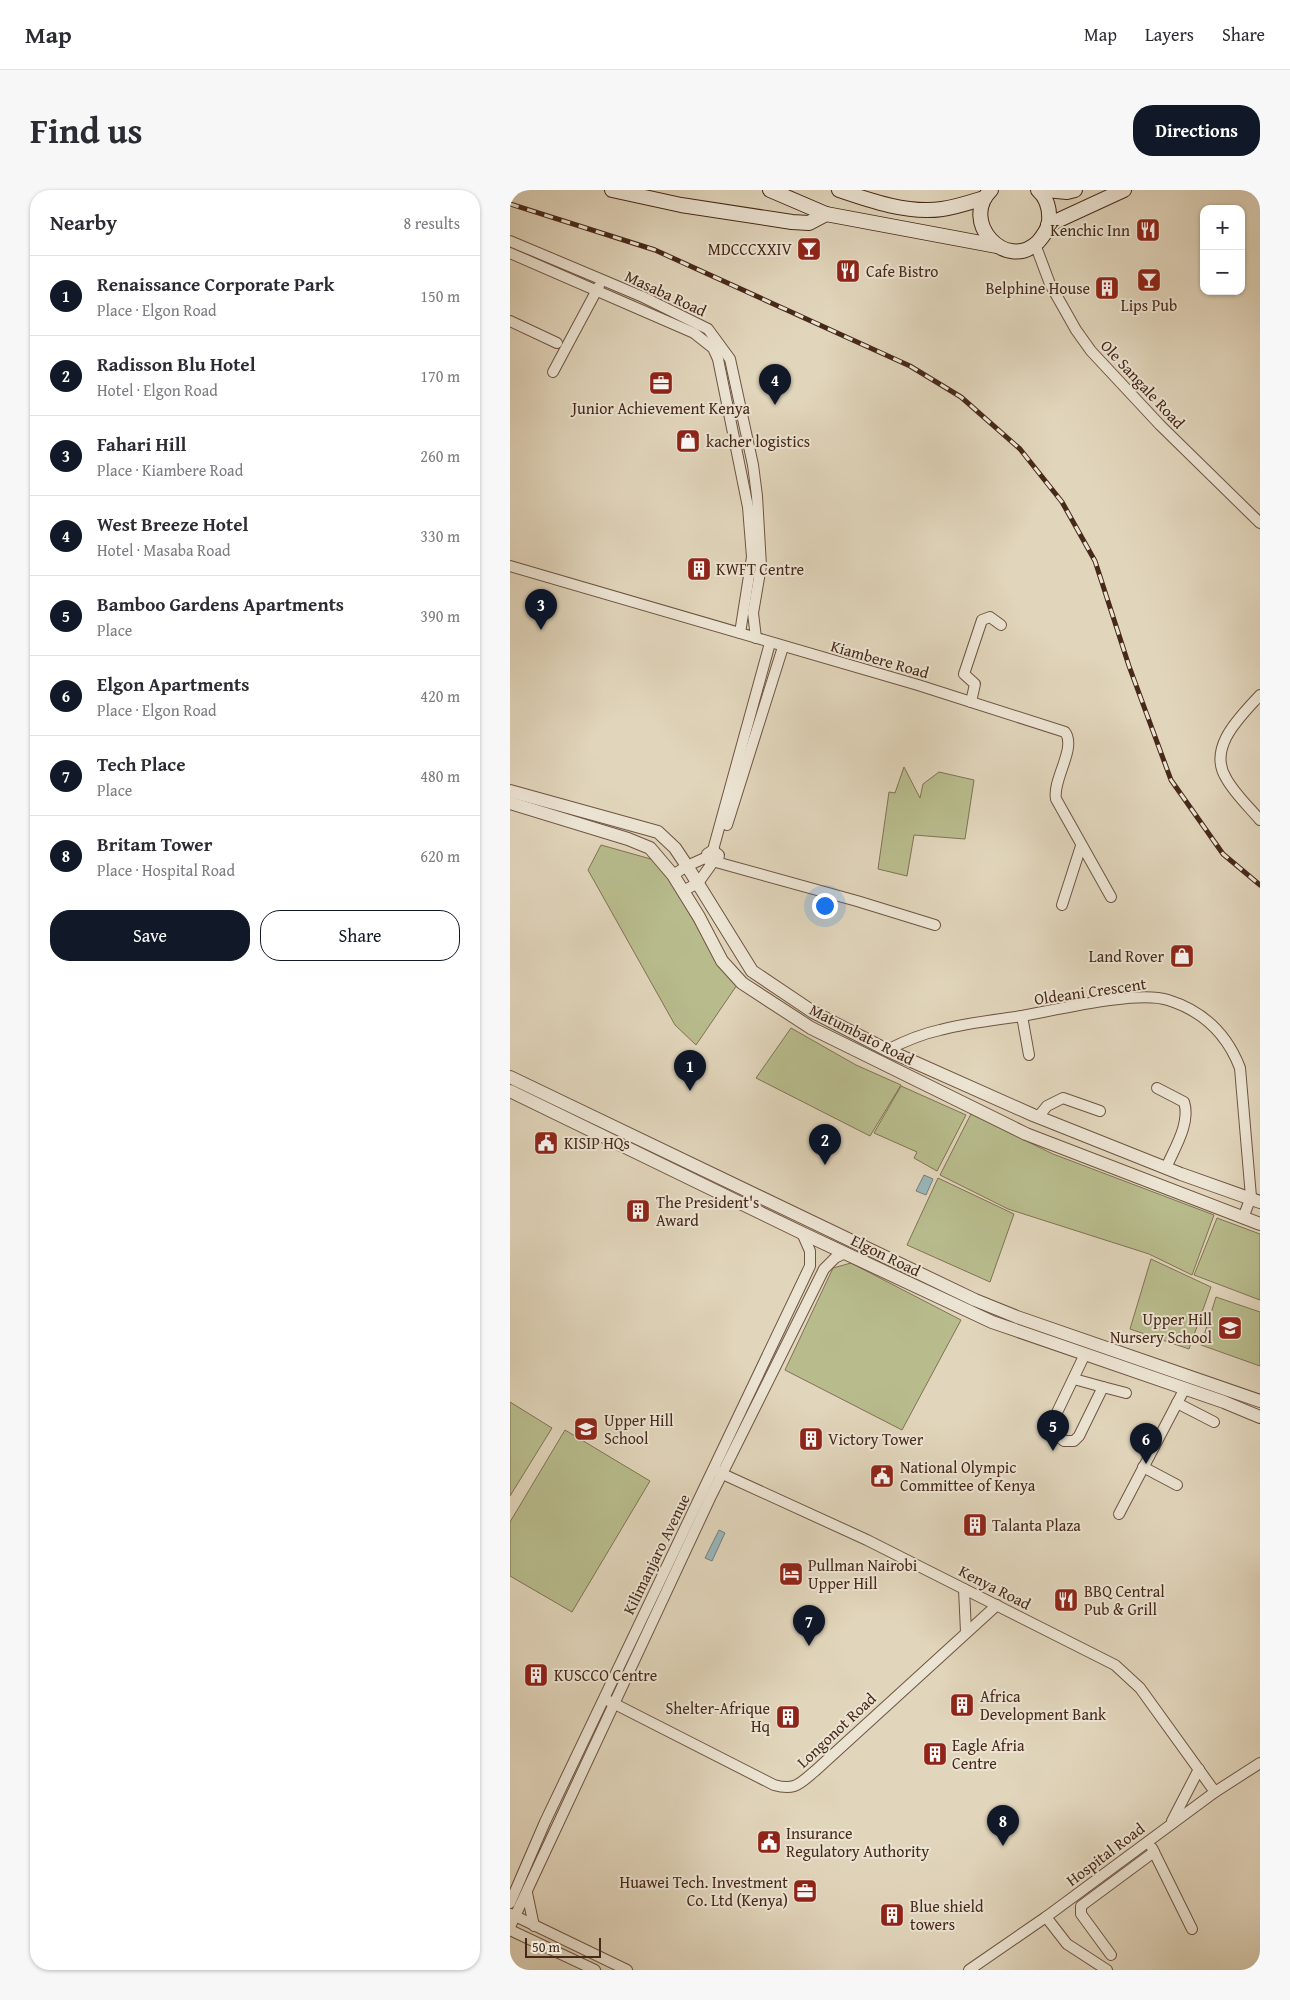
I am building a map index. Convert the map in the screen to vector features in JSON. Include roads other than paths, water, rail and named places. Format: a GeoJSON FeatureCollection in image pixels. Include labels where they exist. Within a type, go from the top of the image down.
{"type":"FeatureCollection","features":[{"type":"Feature","properties":{"kind":"main road"},"geometry":{"type":"LineString","coordinates":[[612,190],[681,205],[792,222],[809,223],[826,214]]}},
{"type":"Feature","properties":{"kind":"main road"},"geometry":{"type":"LineString","coordinates":[[770,190],[826,214],[1016,251],[1035,244],[1043,236],[1048,225],[1049,213],[1047,202],[1038,190]]}},
{"type":"Feature","properties":{"kind":"main road"},"geometry":{"type":"LineString","coordinates":[[839,190],[881,202],[926,210],[944,209],[987,194]]}},
{"type":"Feature","properties":{"kind":"main road"},"geometry":{"type":"LineString","coordinates":[[1046,190],[1067,192],[1075,190]]}},
{"type":"Feature","properties":{"kind":"main road"},"geometry":{"type":"LineString","coordinates":[[1048,225],[1124,190]]}},
{"type":"Feature","properties":{"kind":"main road"},"geometry":{"type":"LineString","coordinates":[[987,194],[979,219],[988,239],[997,246]]}},
{"type":"Feature","properties":{"kind":"street","name":"Masaba Road"},"geometry":{"type":"LineString","coordinates":[[510,241],[694,333],[713,348],[720,366],[729,422],[748,507],[752,557],[740,633]]}},
{"type":"Feature","properties":{"kind":"street","name":"Ole Sangale Road"},"geometry":{"type":"LineString","coordinates":[[1035,244],[1050,284],[1076,330],[1091,351],[1160,425],[1260,523]]}},
{"type":"Feature","properties":{"kind":"street","name":"Masaba Road"},"geometry":{"type":"LineString","coordinates":[[510,253],[599,285],[643,297],[708,329],[730,358],[754,465],[761,566],[753,613],[756,638]]}},
{"type":"Feature","properties":{"kind":"street"},"geometry":{"type":"LineString","coordinates":[[554,372],[599,285]]}},
{"type":"Feature","properties":{"kind":"street"},"geometry":{"type":"LineString","coordinates":[[510,321],[557,343]]}},
{"type":"Feature","properties":{"kind":"street"},"geometry":{"type":"LineString","coordinates":[[729,422],[743,421]]}},
{"type":"Feature","properties":{"kind":"street","name":"Kiambere Road"},"geometry":{"type":"LineString","coordinates":[[510,566],[971,702],[1065,732],[1068,736],[1068,746],[1055,794],[1064,816],[1111,897]]}},
{"type":"Feature","properties":{"kind":"street"},"geometry":{"type":"LineString","coordinates":[[971,702],[975,684],[964,674],[982,620],[990,617],[1001,625]]}},
{"type":"Feature","properties":{"kind":"street"},"geometry":{"type":"LineString","coordinates":[[713,857],[770,643]]}},
{"type":"Feature","properties":{"kind":"street"},"geometry":{"type":"LineString","coordinates":[[683,891],[698,883],[713,857],[783,647]]}},
{"type":"Feature","properties":{"kind":"street"},"geometry":{"type":"LineString","coordinates":[[1260,695],[1236,721],[1224,741],[1220,753],[1225,777],[1260,820]]}},
{"type":"Feature","properties":{"kind":"street","name":"Matumbato Road"},"geometry":{"type":"LineString","coordinates":[[510,791],[658,832],[675,848],[752,971],[812,1012],[887,1050],[1036,1116],[1162,1166],[1256,1200]]}},
{"type":"Feature","properties":{"kind":"street","name":"Matumbato Road"},"geometry":{"type":"LineString","coordinates":[[510,803],[650,848],[673,875],[722,961],[742,983],[811,1028],[1026,1134],[1260,1224]]}},
{"type":"Feature","properties":{"kind":"street"},"geometry":{"type":"LineString","coordinates":[[573,822],[577,810]]}},
{"type":"Feature","properties":{"kind":"street"},"geometry":{"type":"LineString","coordinates":[[1062,905],[1081,846]]}},
{"type":"Feature","properties":{"kind":"street"},"geometry":{"type":"LineString","coordinates":[[673,875],[687,866],[713,857],[935,925]]}},
{"type":"Feature","properties":{"kind":"street"},"geometry":{"type":"LineString","coordinates":[[742,983],[752,971]]}},
{"type":"Feature","properties":{"kind":"street","name":"Oldeani Crescent"},"geometry":{"type":"LineString","coordinates":[[887,1050],[904,1041],[939,1030],[1110,1001],[1153,997],[1168,1000],[1187,1008],[1213,1024],[1232,1050],[1240,1068],[1256,1200],[1243,1218]]}},
{"type":"Feature","properties":{"kind":"street"},"geometry":{"type":"LineString","coordinates":[[1022,1016],[1030,1055]]}},
{"type":"Feature","properties":{"kind":"street","name":"Elgon Road"},"geometry":{"type":"LineString","coordinates":[[510,1077],[975,1300],[1017,1317],[1260,1401]]}},
{"type":"Feature","properties":{"kind":"street"},"geometry":{"type":"LineString","coordinates":[[1151,1182],[1162,1166],[1185,1121],[1186,1109],[1184,1102],[1158,1088]]}},
{"type":"Feature","properties":{"kind":"street","name":"Elgon Road"},"geometry":{"type":"LineString","coordinates":[[510,1091],[802,1233],[992,1322],[1185,1388],[1260,1417]]}},
{"type":"Feature","properties":{"kind":"street"},"geometry":{"type":"LineString","coordinates":[[1026,1134],[1036,1116],[1048,1106],[1063,1098],[1100,1112]]}},
{"type":"Feature","properties":{"kind":"street"},"geometry":{"type":"LineString","coordinates":[[1078,1154],[1086,1135]]}},
{"type":"Feature","properties":{"kind":"street","name":"Kilimanjaro Avenue"},"geometry":{"type":"LineString","coordinates":[[510,1928],[513,1914],[527,1893],[810,1266],[810,1251],[802,1233]]}},
{"type":"Feature","properties":{"kind":"street","name":"Kilimanjaro Avenue"},"geometry":{"type":"LineString","coordinates":[[510,1903],[514,1889],[604,1698],[718,1472],[824,1269],[834,1258],[844,1253]]}},
{"type":"Feature","properties":{"kind":"street"},"geometry":{"type":"LineString","coordinates":[[1085,1354],[1051,1425],[1052,1432],[1064,1441],[1074,1441],[1080,1436],[1103,1387]]}},
{"type":"Feature","properties":{"kind":"street"},"geometry":{"type":"LineString","coordinates":[[1074,1379],[1126,1393]]}},
{"type":"Feature","properties":{"kind":"street"},"geometry":{"type":"LineString","coordinates":[[1119,1514],[1185,1388]]}},
{"type":"Feature","properties":{"kind":"street"},"geometry":{"type":"LineString","coordinates":[[1177,1403],[1214,1422]]}},
{"type":"Feature","properties":{"kind":"street"},"geometry":{"type":"LineString","coordinates":[[1143,1467],[1177,1486]]}},
{"type":"Feature","properties":{"kind":"street","name":"Kenya Road"},"geometry":{"type":"LineString","coordinates":[[718,1472],[867,1540],[1115,1665],[1140,1688],[1215,1792]]}},
{"type":"Feature","properties":{"kind":"street"},"geometry":{"type":"LineString","coordinates":[[964,1589],[966,1632]]}},
{"type":"Feature","properties":{"kind":"street","name":"Longonot Road"},"geometry":{"type":"LineString","coordinates":[[604,1698],[774,1786],[787,1789],[797,1786],[816,1771],[997,1605]]}},
{"type":"Feature","properties":{"kind":"street","name":"Hospital Road"},"geometry":{"type":"LineString","coordinates":[[969,1970],[1046,1917],[1170,1824],[1260,1763]]}},
{"type":"Feature","properties":{"kind":"street"},"geometry":{"type":"LineString","coordinates":[[1170,1824],[1199,1769]]}},
{"type":"Feature","properties":{"kind":"street"},"geometry":{"type":"LineString","coordinates":[[1148,1840],[1192,1929]]}},
{"type":"Feature","properties":{"kind":"street"},"geometry":{"type":"LineString","coordinates":[[1111,1955],[1081,1914],[1081,1906],[1154,1852]]}},
{"type":"Feature","properties":{"kind":"street"},"geometry":{"type":"LineString","coordinates":[[527,1893],[534,1926]]}},
{"type":"Feature","properties":{"kind":"street"},"geometry":{"type":"LineString","coordinates":[[513,1914],[614,1967],[627,1970]]}},
{"type":"Feature","properties":{"kind":"street"},"geometry":{"type":"LineString","coordinates":[[1046,1917],[1067,1944],[1108,1970]]}},
{"type":"Feature","properties":{"kind":"street"},"geometry":{"type":"LineString","coordinates":[[510,1928],[595,1970]]}},
{"type":"Feature","properties":{"kind":"water"},"geometry":{"type":"Polygon","coordinates":[[[924,1175],[933,1179],[926,1195],[916,1191],[924,1175]]]}},
{"type":"Feature","properties":{"kind":"water"},"geometry":{"type":"Polygon","coordinates":[[[719,1530],[725,1533],[712,1561],[705,1558],[719,1530]]]}},
{"type":"Feature","properties":{"kind":"railway"},"geometry":{"type":"LineString","coordinates":[[510,204],[655,250],[910,366],[961,397],[1020,449],[1062,502],[1095,561],[1129,666],[1171,780],[1223,854],[1260,885]]}},
{"type":"Feature","properties":{"kind":"place","name":"Kenchic Inn"},"geometry":{"type":"Point","coordinates":[1148,230]}},
{"type":"Feature","properties":{"kind":"place","name":"MDCCCXXIV"},"geometry":{"type":"Point","coordinates":[809,249]}},
{"type":"Feature","properties":{"kind":"place","name":"Cafe Bistro"},"geometry":{"type":"Point","coordinates":[848,271]}},
{"type":"Feature","properties":{"kind":"place","name":"Lips Pub"},"geometry":{"type":"Point","coordinates":[1149,280]}},
{"type":"Feature","properties":{"kind":"place","name":"Belphine House"},"geometry":{"type":"Point","coordinates":[1107,288]}},
{"type":"Feature","properties":{"kind":"place","name":"Junior Achievement Kenya"},"geometry":{"type":"Point","coordinates":[661,383]}},
{"type":"Feature","properties":{"kind":"place","name":"West Breeze Hotel"},"geometry":{"type":"Point","coordinates":[775,405]}},
{"type":"Feature","properties":{"kind":"place","name":"kacher logistics"},"geometry":{"type":"Point","coordinates":[688,441]}},
{"type":"Feature","properties":{"kind":"place","name":"KWFT Centre"},"geometry":{"type":"Point","coordinates":[699,569]}},
{"type":"Feature","properties":{"kind":"place","name":"Fahari Hill"},"geometry":{"type":"Point","coordinates":[541,630]}},
{"type":"Feature","properties":{"kind":"place","name":"Land Rover"},"geometry":{"type":"Point","coordinates":[1182,956]}},
{"type":"Feature","properties":{"kind":"place","name":"Renaissance Corporate Park"},"geometry":{"type":"Point","coordinates":[690,1091]}},
{"type":"Feature","properties":{"kind":"place","name":"KISIP HQs"},"geometry":{"type":"Point","coordinates":[546,1143]}},
{"type":"Feature","properties":{"kind":"place","name":"Radisson Blu Hotel"},"geometry":{"type":"Point","coordinates":[825,1165]}},
{"type":"Feature","properties":{"kind":"place","name":"The President's Award"},"geometry":{"type":"Point","coordinates":[638,1211]}},
{"type":"Feature","properties":{"kind":"place","name":"Upper Hill Nursery School"},"geometry":{"type":"Point","coordinates":[1230,1328]}},
{"type":"Feature","properties":{"kind":"place","name":"Upper Hill School"},"geometry":{"type":"Point","coordinates":[586,1429]}},
{"type":"Feature","properties":{"kind":"place","name":"Victory Tower"},"geometry":{"type":"Point","coordinates":[811,1439]}},
{"type":"Feature","properties":{"kind":"place","name":"Bamboo Gardens Apartments"},"geometry":{"type":"Point","coordinates":[1053,1451]}},
{"type":"Feature","properties":{"kind":"place","name":"Elgon Apartments"},"geometry":{"type":"Point","coordinates":[1146,1464]}},
{"type":"Feature","properties":{"kind":"place","name":"National Olympic Committee of Kenya"},"geometry":{"type":"Point","coordinates":[882,1476]}},
{"type":"Feature","properties":{"kind":"place","name":"Talanta Plaza"},"geometry":{"type":"Point","coordinates":[975,1525]}},
{"type":"Feature","properties":{"kind":"place","name":"Pullman Nairobi Upper Hill"},"geometry":{"type":"Point","coordinates":[791,1574]}},
{"type":"Feature","properties":{"kind":"place","name":"BBQ Central Pub & Grill"},"geometry":{"type":"Point","coordinates":[1066,1600]}},
{"type":"Feature","properties":{"kind":"place","name":"Tech Place"},"geometry":{"type":"Point","coordinates":[809,1646]}},
{"type":"Feature","properties":{"kind":"place","name":"KUSCCO Centre"},"geometry":{"type":"Point","coordinates":[536,1675]}},
{"type":"Feature","properties":{"kind":"place","name":"Africa Development Bank"},"geometry":{"type":"Point","coordinates":[962,1705]}},
{"type":"Feature","properties":{"kind":"place","name":"Shelter-Afrique Hq"},"geometry":{"type":"Point","coordinates":[788,1717]}},
{"type":"Feature","properties":{"kind":"place","name":"Eagle Afria Centre"},"geometry":{"type":"Point","coordinates":[935,1754]}},
{"type":"Feature","properties":{"kind":"place","name":"Insurance Regulatory Authority"},"geometry":{"type":"Point","coordinates":[769,1842]}},
{"type":"Feature","properties":{"kind":"place","name":"Britam Tower"},"geometry":{"type":"Point","coordinates":[1003,1846]}},
{"type":"Feature","properties":{"kind":"place","name":"Huawei Tech. Investment Co. Ltd (Kenya)"},"geometry":{"type":"Point","coordinates":[805,1891]}},
{"type":"Feature","properties":{"kind":"place","name":"Blue shield towers"},"geometry":{"type":"Point","coordinates":[892,1915]}}]}
